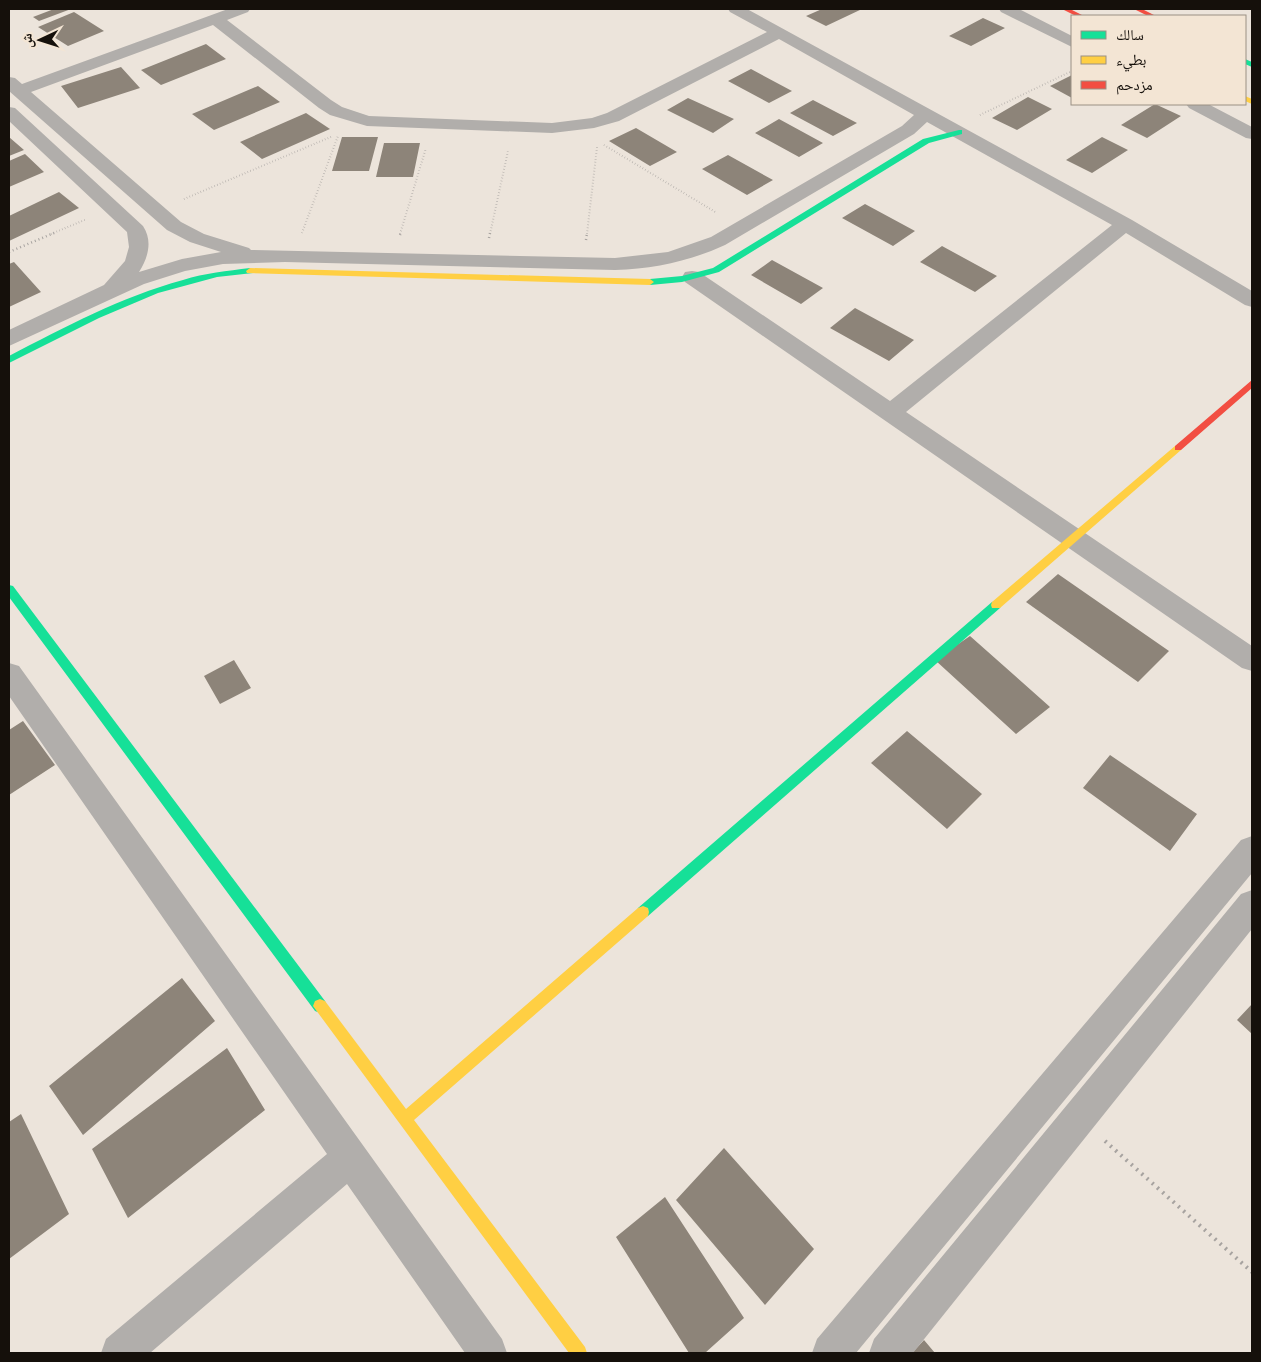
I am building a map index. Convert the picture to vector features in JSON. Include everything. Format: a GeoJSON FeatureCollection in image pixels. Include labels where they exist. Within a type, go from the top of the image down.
{"type":"FeatureCollection","features":[{"type":"Feature","properties":{"kind":"street"},"geometry":{"type":"LineString","coordinates":[[14,86],[242,9]]}},
{"type":"Feature","properties":{"kind":"street"},"geometry":{"type":"LineString","coordinates":[[736,9],[1125,224],[1252,300]]}},
{"type":"Feature","properties":{"kind":"street"},"geometry":{"type":"LineString","coordinates":[[1007,9],[1071,41]]}},
{"type":"Feature","properties":{"kind":"street"},"geometry":{"type":"LineString","coordinates":[[1065,9],[1079,15]]}},
{"type":"Feature","properties":{"kind":"street"},"geometry":{"type":"LineString","coordinates":[[1137,9],[1151,15]]}},
{"type":"Feature","properties":{"kind":"street"},"geometry":{"type":"LineString","coordinates":[[214,19],[336,111],[367,121],[513,127],[572,126],[613,117],[780,32]]}},
{"type":"Feature","properties":{"kind":"street"},"geometry":{"type":"LineString","coordinates":[[14,86],[174,226],[197,238],[258,256]]}},
{"type":"Feature","properties":{"kind":"street"},"geometry":{"type":"LineString","coordinates":[[1197,105],[1252,134]]}},
{"type":"Feature","properties":{"kind":"street"},"geometry":{"type":"LineString","coordinates":[[9,112],[136,230],[140,244],[137,259],[126,275],[108,291]]}},
{"type":"Feature","properties":{"kind":"street"},"geometry":{"type":"LineString","coordinates":[[9,339],[108,291],[144,276],[182,265],[220,258],[294,256],[584,263],[643,263],[671,259],[697,251],[741,227],[908,130],[925,112]]}},
{"type":"Feature","properties":{"kind":"street"},"geometry":{"type":"LineString","coordinates":[[9,360],[161,287],[192,278],[224,273],[265,272],[624,283],[658,283],[692,278],[716,270],[926,141],[955,130]]}},
{"type":"Feature","properties":{"kind":"street"},"geometry":{"type":"LineString","coordinates":[[890,413],[1125,224]]}},
{"type":"Feature","properties":{"kind":"street"},"geometry":{"type":"LineString","coordinates":[[692,278],[1252,660]]}},
{"type":"Feature","properties":{"kind":"street"},"geometry":{"type":"LineString","coordinates":[[405,1119],[1252,383]]}},
{"type":"Feature","properties":{"kind":"street"},"geometry":{"type":"LineString","coordinates":[[9,589],[579,1353]]}},
{"type":"Feature","properties":{"kind":"street"},"geometry":{"type":"LineString","coordinates":[[9,674],[488,1353]]}},
{"type":"Feature","properties":{"kind":"street"},"geometry":{"type":"LineString","coordinates":[[831,1353],[1252,850]]}},
{"type":"Feature","properties":{"kind":"street"},"geometry":{"type":"LineString","coordinates":[[888,1353],[1252,905]]}},
{"type":"Feature","properties":{"kind":"street"},"geometry":{"type":"LineString","coordinates":[[120,1353],[350,1158]]}},
{"type":"Feature","properties":{"kind":"path"},"geometry":{"type":"LineString","coordinates":[[955,130],[1071,72]]}},
{"type":"Feature","properties":{"kind":"path"},"geometry":{"type":"LineString","coordinates":[[394,258],[432,125]]}},
{"type":"Feature","properties":{"kind":"path"},"geometry":{"type":"LineString","coordinates":[[484,260],[513,127]]}},
{"type":"Feature","properties":{"kind":"path"},"geometry":{"type":"LineString","coordinates":[[156,211],[339,133],[294,256]]}},
{"type":"Feature","properties":{"kind":"path"},"geometry":{"type":"LineString","coordinates":[[584,263],[598,141],[741,227]]}},
{"type":"Feature","properties":{"kind":"path"},"geometry":{"type":"LineString","coordinates":[[9,252],[113,208]]}},
{"type":"Feature","properties":{"kind":"path"},"geometry":{"type":"LineString","coordinates":[[1080,1118],[1252,1272]]}},
{"type":"Feature","properties":{"kind":"building"},"geometry":{"type":"Polygon","coordinates":[[[54,9],[71,9],[39,21],[33,17],[54,9]]]}},
{"type":"Feature","properties":{"kind":"building"},"geometry":{"type":"Polygon","coordinates":[[[822,9],[862,9],[826,26],[806,16],[822,9]]]}},
{"type":"Feature","properties":{"kind":"building"},"geometry":{"type":"Polygon","coordinates":[[[74,12],[104,31],[68,46],[38,27],[74,12]]]}},
{"type":"Feature","properties":{"kind":"building"},"geometry":{"type":"Polygon","coordinates":[[[983,18],[1005,28],[971,46],[949,36],[983,18]]]}},
{"type":"Feature","properties":{"kind":"building"},"geometry":{"type":"Polygon","coordinates":[[[206,44],[226,59],[161,85],[141,70],[206,44]]]}},
{"type":"Feature","properties":{"kind":"building"},"geometry":{"type":"Polygon","coordinates":[[[121,67],[140,88],[78,108],[61,86],[121,67]]]}},
{"type":"Feature","properties":{"kind":"building"},"geometry":{"type":"Polygon","coordinates":[[[751,69],[792,91],[769,103],[728,81],[751,69]]]}},
{"type":"Feature","properties":{"kind":"building"},"geometry":{"type":"Polygon","coordinates":[[[1071,76],[1071,97],[1050,86],[1071,76]]]}},
{"type":"Feature","properties":{"kind":"building"},"geometry":{"type":"Polygon","coordinates":[[[258,86],[280,102],[214,130],[192,114],[258,86]]]}},
{"type":"Feature","properties":{"kind":"building"},"geometry":{"type":"Polygon","coordinates":[[[1028,97],[1052,109],[1017,130],[992,118],[1028,97]]]}},
{"type":"Feature","properties":{"kind":"building"},"geometry":{"type":"Polygon","coordinates":[[[688,98],[734,119],[713,133],[667,110],[688,98]]]}},
{"type":"Feature","properties":{"kind":"building"},"geometry":{"type":"Polygon","coordinates":[[[813,100],[857,123],[833,136],[790,113],[813,100]]]}},
{"type":"Feature","properties":{"kind":"building"},"geometry":{"type":"Polygon","coordinates":[[[1153,105],[1181,116],[1147,138],[1121,125],[1153,105]]]}},
{"type":"Feature","properties":{"kind":"building"},"geometry":{"type":"Polygon","coordinates":[[[306,113],[330,129],[262,159],[240,142],[306,113]]]}},
{"type":"Feature","properties":{"kind":"building"},"geometry":{"type":"Polygon","coordinates":[[[779,119],[823,143],[799,157],[755,133],[779,119]]]}},
{"type":"Feature","properties":{"kind":"building"},"geometry":{"type":"Polygon","coordinates":[[[636,128],[677,152],[650,166],[609,141],[636,128]]]}},
{"type":"Feature","properties":{"kind":"building"},"geometry":{"type":"Polygon","coordinates":[[[9,137],[24,150],[9,156],[9,137]]]}},
{"type":"Feature","properties":{"kind":"building"},"geometry":{"type":"Polygon","coordinates":[[[342,137],[378,137],[369,171],[332,171],[342,137]]]}},
{"type":"Feature","properties":{"kind":"building"},"geometry":{"type":"Polygon","coordinates":[[[1102,137],[1128,150],[1092,173],[1066,160],[1102,137]]]}},
{"type":"Feature","properties":{"kind":"building"},"geometry":{"type":"Polygon","coordinates":[[[384,143],[420,143],[413,177],[376,177],[384,143]]]}},
{"type":"Feature","properties":{"kind":"building"},"geometry":{"type":"Polygon","coordinates":[[[25,154],[44,172],[9,187],[9,161],[25,154]]]}},
{"type":"Feature","properties":{"kind":"building"},"geometry":{"type":"Polygon","coordinates":[[[728,155],[773,180],[747,195],[702,169],[728,155]]]}},
{"type":"Feature","properties":{"kind":"building"},"geometry":{"type":"Polygon","coordinates":[[[59,192],[79,208],[9,241],[9,216],[59,192]]]}},
{"type":"Feature","properties":{"kind":"building"},"geometry":{"type":"Polygon","coordinates":[[[865,204],[915,231],[893,246],[842,218],[865,204]]]}},
{"type":"Feature","properties":{"kind":"building"},"geometry":{"type":"Polygon","coordinates":[[[942,246],[997,276],[975,292],[920,262],[942,246]]]}},
{"type":"Feature","properties":{"kind":"building"},"geometry":{"type":"Polygon","coordinates":[[[772,260],[823,288],[801,304],[751,275],[772,260]]]}},
{"type":"Feature","properties":{"kind":"building"},"geometry":{"type":"Polygon","coordinates":[[[14,262],[41,292],[9,307],[9,264],[14,262]]]}},
{"type":"Feature","properties":{"kind":"building"},"geometry":{"type":"Polygon","coordinates":[[[855,308],[914,340],[889,361],[830,328],[855,308]]]}},
{"type":"Feature","properties":{"kind":"building"},"geometry":{"type":"Polygon","coordinates":[[[1058,574],[1169,651],[1138,682],[1026,602],[1058,574]]]}},
{"type":"Feature","properties":{"kind":"building"},"geometry":{"type":"Polygon","coordinates":[[[970,636],[1050,707],[1016,734],[935,660],[970,636]]]}},
{"type":"Feature","properties":{"kind":"building"},"geometry":{"type":"Polygon","coordinates":[[[234,660],[251,688],[220,704],[204,676],[234,660]]]}},
{"type":"Feature","properties":{"kind":"building"},"geometry":{"type":"Polygon","coordinates":[[[23,721],[55,765],[9,795],[9,730],[23,721]]]}},
{"type":"Feature","properties":{"kind":"building"},"geometry":{"type":"Polygon","coordinates":[[[907,731],[982,794],[947,829],[871,763],[907,731]]]}},
{"type":"Feature","properties":{"kind":"building"},"geometry":{"type":"Polygon","coordinates":[[[1110,755],[1197,814],[1170,851],[1083,788],[1110,755]]]}},
{"type":"Feature","properties":{"kind":"building"},"geometry":{"type":"Polygon","coordinates":[[[182,978],[215,1021],[83,1135],[49,1086],[182,978]]]}},
{"type":"Feature","properties":{"kind":"building"},"geometry":{"type":"Polygon","coordinates":[[[1252,1004],[1252,1034],[1237,1020],[1252,1004]]]}},
{"type":"Feature","properties":{"kind":"building"},"geometry":{"type":"Polygon","coordinates":[[[227,1048],[265,1110],[128,1218],[92,1149],[227,1048]]]}},
{"type":"Feature","properties":{"kind":"building"},"geometry":{"type":"Polygon","coordinates":[[[21,1114],[69,1214],[9,1259],[9,1122],[21,1114]]]}},
{"type":"Feature","properties":{"kind":"building"},"geometry":{"type":"Polygon","coordinates":[[[724,1148],[814,1249],[765,1305],[676,1200],[724,1148]]]}},
{"type":"Feature","properties":{"kind":"building"},"geometry":{"type":"Polygon","coordinates":[[[665,1197],[744,1318],[705,1353],[689,1353],[616,1237],[665,1197]]]}},
{"type":"Feature","properties":{"kind":"building"},"geometry":{"type":"Polygon","coordinates":[[[924,1340],[935,1353],[912,1353],[924,1340]]]}},
{"type":"Feature","properties":{"kind":"traffic: fast"},"geometry":{"type":"LineString","coordinates":[[1246,62],[1252,65]]}},
{"type":"Feature","properties":{"kind":"traffic: fast"},"geometry":{"type":"LineString","coordinates":[[650,282],[682,279],[716,270],[926,141],[959,132]]}},
{"type":"Feature","properties":{"kind":"traffic: fast"},"geometry":{"type":"LineString","coordinates":[[9,360],[96,316],[155,291],[217,275],[250,271]]}},
{"type":"Feature","properties":{"kind":"traffic: fast"},"geometry":{"type":"LineString","coordinates":[[9,589],[320,1006]]}},
{"type":"Feature","properties":{"kind":"traffic: fast"},"geometry":{"type":"LineString","coordinates":[[643,912],[996,605]]}},
{"type":"Feature","properties":{"kind":"traffic: slow"},"geometry":{"type":"LineString","coordinates":[[1246,99],[1252,102]]}},
{"type":"Feature","properties":{"kind":"traffic: slow"},"geometry":{"type":"LineString","coordinates":[[250,271],[650,282]]}},
{"type":"Feature","properties":{"kind":"traffic: slow"},"geometry":{"type":"LineString","coordinates":[[996,605],[1178,448]]}},
{"type":"Feature","properties":{"kind":"traffic: slow"},"geometry":{"type":"LineString","coordinates":[[405,1119],[643,912]]}},
{"type":"Feature","properties":{"kind":"traffic: slow"},"geometry":{"type":"LineString","coordinates":[[320,1006],[579,1353]]}},
{"type":"Feature","properties":{"kind":"traffic: jam"},"geometry":{"type":"LineString","coordinates":[[1065,9],[1079,15]]}},
{"type":"Feature","properties":{"kind":"traffic: jam"},"geometry":{"type":"LineString","coordinates":[[1137,9],[1151,15]]}},
{"type":"Feature","properties":{"kind":"traffic: jam"},"geometry":{"type":"LineString","coordinates":[[1178,448],[1252,383]]}}]}
